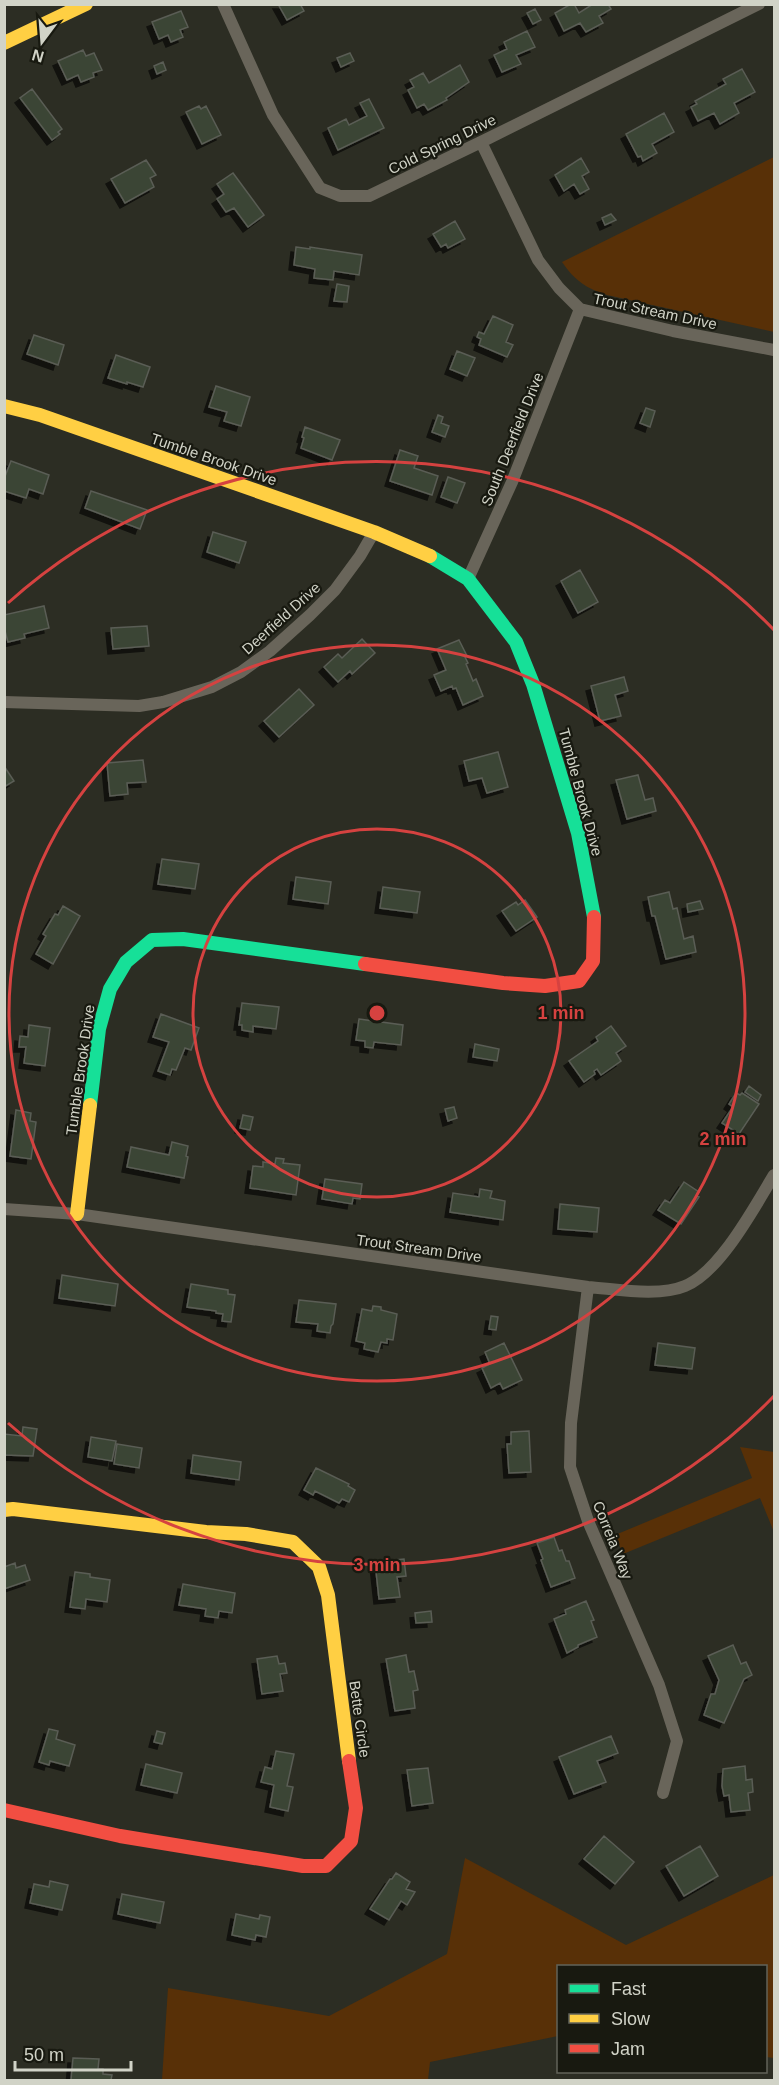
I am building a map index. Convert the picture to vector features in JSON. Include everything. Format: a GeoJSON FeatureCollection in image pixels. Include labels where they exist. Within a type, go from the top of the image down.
{"type":"FeatureCollection","features":[{"type":"Feature","properties":{"kind":"street"},"geometry":{"type":"LineString","coordinates":[[4,44],[86,4]]}},
{"type":"Feature","properties":{"kind":"street","name":"Cold Spring Drive"},"geometry":{"type":"LineString","coordinates":[[223,4],[273,116],[320,188],[340,196],[369,196],[759,4]]}},
{"type":"Feature","properties":{"kind":"street","name":"Trout Stream Drive"},"geometry":{"type":"LineString","coordinates":[[481,142],[538,260],[559,288],[580,309],[673,331],[774,350]]}},
{"type":"Feature","properties":{"kind":"street","name":"South Deerfield Drive"},"geometry":{"type":"LineString","coordinates":[[468,579],[512,482],[580,309]]}},
{"type":"Feature","properties":{"kind":"street","name":"Tumble Brook Drive"},"geometry":{"type":"LineString","coordinates":[[4,406],[40,416],[374,532],[428,555],[468,579],[516,642],[533,684],[578,833],[595,922],[593,961],[579,981],[545,986],[503,983],[183,939],[152,940],[126,962],[110,989],[107,999],[99,1029],[77,1214]]}},
{"type":"Feature","properties":{"kind":"street","name":"Deerfield Drive"},"geometry":{"type":"LineString","coordinates":[[4,702],[139,706],[163,702],[212,687],[241,672],[270,651],[310,615],[334,590],[360,556],[374,532]]}},
{"type":"Feature","properties":{"kind":"street","name":"Trout Stream Drive"},"geometry":{"type":"LineString","coordinates":[[4,1209],[77,1214],[588,1287],[653,1292],[686,1286],[710,1269],[730,1245],[774,1174]]}},
{"type":"Feature","properties":{"kind":"street","name":"Correia Way"},"geometry":{"type":"LineString","coordinates":[[588,1287],[571,1423],[570,1467],[588,1521],[659,1685],[677,1741],[663,1794]]}},
{"type":"Feature","properties":{"kind":"street","name":"Bette Circle"},"geometry":{"type":"LineString","coordinates":[[4,1510],[13,1509],[206,1532],[246,1534],[293,1542],[318,1567],[328,1595],[356,1808],[351,1841],[326,1866],[303,1866],[120,1836],[4,1810]]}},
{"type":"Feature","properties":{"kind":"shaded area"},"geometry":{"type":"Polygon","coordinates":[[[774,157],[774,332],[607,295],[582,283],[562,262],[774,157]]]}},
{"type":"Feature","properties":{"kind":"shaded area"},"geometry":{"type":"Polygon","coordinates":[[[740,1447],[774,1452],[774,1532],[760,1498],[623,1554],[615,1535],[752,1478],[740,1447]]]}},
{"type":"Feature","properties":{"kind":"shaded area"},"geometry":{"type":"Polygon","coordinates":[[[465,1858],[626,1945],[774,1875],[774,2058],[767,2057],[767,1965],[557,1965],[557,2036],[430,2062],[428,2080],[162,2080],[168,1988],[329,2016],[447,1954],[465,1858]]]}},
{"type":"Feature","properties":{"kind":"building"},"geometry":{"type":"Polygon","coordinates":[[[278,4],[300,4],[304,11],[287,20],[278,4]]]}},
{"type":"Feature","properties":{"kind":"building"},"geometry":{"type":"Polygon","coordinates":[[[574,4],[579,13],[593,4],[608,4],[611,9],[599,16],[603,23],[586,32],[580,23],[564,31],[555,13],[574,4]]]}},
{"type":"Feature","properties":{"kind":"building"},"geometry":{"type":"Polygon","coordinates":[[[535,9],[541,20],[533,24],[527,13],[535,9]]]}},
{"type":"Feature","properties":{"kind":"building"},"geometry":{"type":"Polygon","coordinates":[[[181,11],[188,27],[180,30],[183,37],[171,42],[168,35],[159,39],[152,22],[181,11]]]}},
{"type":"Feature","properties":{"kind":"building"},"geometry":{"type":"Polygon","coordinates":[[[527,31],[535,47],[516,55],[521,64],[502,72],[494,55],[507,49],[504,42],[527,31]]]}},
{"type":"Feature","properties":{"kind":"building"},"geometry":{"type":"Polygon","coordinates":[[[83,50],[86,56],[94,53],[102,70],[93,73],[94,77],[81,82],[78,75],[67,80],[58,61],[83,50]]]}},
{"type":"Feature","properties":{"kind":"building"},"geometry":{"type":"Polygon","coordinates":[[[350,53],[354,61],[341,67],[337,58],[350,53]]]}},
{"type":"Feature","properties":{"kind":"building"},"geometry":{"type":"Polygon","coordinates":[[[163,62],[166,70],[157,74],[154,66],[163,62]]]}},
{"type":"Feature","properties":{"kind":"building"},"geometry":{"type":"Polygon","coordinates":[[[460,65],[469,82],[446,98],[447,100],[428,110],[424,104],[417,108],[408,90],[414,87],[410,80],[423,73],[429,83],[460,65]]]}},
{"type":"Feature","properties":{"kind":"building"},"geometry":{"type":"Polygon","coordinates":[[[742,69],[755,92],[734,103],[739,113],[720,124],[714,113],[698,121],[691,107],[697,104],[695,101],[726,84],[723,79],[742,69]]]}},
{"type":"Feature","properties":{"kind":"building"},"geometry":{"type":"Polygon","coordinates":[[[32,89],[62,129],[58,132],[60,134],[52,140],[20,98],[32,89]]]}},
{"type":"Feature","properties":{"kind":"building"},"geometry":{"type":"Polygon","coordinates":[[[369,99],[384,128],[338,150],[328,128],[346,119],[349,125],[367,116],[360,103],[369,99]]]}},
{"type":"Feature","properties":{"kind":"building"},"geometry":{"type":"Polygon","coordinates":[[[199,106],[201,109],[206,106],[221,135],[202,144],[186,112],[199,106]]]}},
{"type":"Feature","properties":{"kind":"building"},"geometry":{"type":"Polygon","coordinates":[[[664,113],[674,132],[652,144],[657,153],[643,161],[641,156],[638,157],[626,134],[664,113]]]}},
{"type":"Feature","properties":{"kind":"building"},"geometry":{"type":"Polygon","coordinates":[[[581,158],[589,172],[582,176],[589,189],[580,194],[574,184],[564,191],[555,175],[581,158]]]}},
{"type":"Feature","properties":{"kind":"building"},"geometry":{"type":"Polygon","coordinates":[[[146,160],[156,175],[150,178],[154,187],[125,203],[111,179],[146,160]]]}},
{"type":"Feature","properties":{"kind":"building"},"geometry":{"type":"Polygon","coordinates":[[[233,173],[264,215],[248,227],[234,208],[226,212],[217,199],[224,194],[217,184],[233,173]]]}},
{"type":"Feature","properties":{"kind":"building"},"geometry":{"type":"Polygon","coordinates":[[[611,214],[616,220],[605,225],[602,218],[611,214]]]}},
{"type":"Feature","properties":{"kind":"building"},"geometry":{"type":"Polygon","coordinates":[[[455,221],[465,239],[448,248],[446,244],[441,247],[433,234],[455,221]]]}},
{"type":"Feature","properties":{"kind":"building"},"geometry":{"type":"Polygon","coordinates":[[[296,247],[362,255],[359,275],[334,271],[333,280],[314,278],[315,269],[294,265],[296,247]]]}},
{"type":"Feature","properties":{"kind":"building"},"geometry":{"type":"Polygon","coordinates":[[[337,284],[349,286],[347,302],[334,301],[337,284]]]}},
{"type":"Feature","properties":{"kind":"building"},"geometry":{"type":"Polygon","coordinates":[[[493,316],[513,325],[506,342],[513,345],[507,357],[479,345],[481,339],[477,337],[479,332],[484,334],[493,316]]]}},
{"type":"Feature","properties":{"kind":"building"},"geometry":{"type":"Polygon","coordinates":[[[34,335],[64,345],[58,365],[27,354],[34,335]]]}},
{"type":"Feature","properties":{"kind":"building"},"geometry":{"type":"Polygon","coordinates":[[[457,351],[475,358],[467,376],[450,369],[457,351]]]}},
{"type":"Feature","properties":{"kind":"building"},"geometry":{"type":"Polygon","coordinates":[[[116,355],[150,367],[143,387],[108,378],[116,355]]]}},
{"type":"Feature","properties":{"kind":"building"},"geometry":{"type":"Polygon","coordinates":[[[216,386],[250,397],[241,426],[224,421],[227,412],[209,407],[216,386]]]}},
{"type":"Feature","properties":{"kind":"building"},"geometry":{"type":"Polygon","coordinates":[[[646,408],[655,411],[650,427],[640,423],[646,408]]]}},
{"type":"Feature","properties":{"kind":"building"},"geometry":{"type":"Polygon","coordinates":[[[438,415],[443,417],[441,423],[449,426],[445,437],[432,432],[438,415]]]}},
{"type":"Feature","properties":{"kind":"building"},"geometry":{"type":"Polygon","coordinates":[[[305,427],[340,440],[332,460],[301,448],[305,427]]]}},
{"type":"Feature","properties":{"kind":"building"},"geometry":{"type":"Polygon","coordinates":[[[400,450],[418,456],[414,468],[438,476],[432,495],[390,481],[400,450]]]}},
{"type":"Feature","properties":{"kind":"building"},"geometry":{"type":"Polygon","coordinates":[[[11,461],[49,475],[43,494],[29,489],[26,498],[4,491],[4,479],[11,461]]]}},
{"type":"Feature","properties":{"kind":"building"},"geometry":{"type":"Polygon","coordinates":[[[448,477],[465,483],[457,503],[441,497],[448,477]]]}},
{"type":"Feature","properties":{"kind":"building"},"geometry":{"type":"Polygon","coordinates":[[[91,491],[147,510],[140,529],[85,508],[91,491]]]}},
{"type":"Feature","properties":{"kind":"building"},"geometry":{"type":"Polygon","coordinates":[[[213,532],[246,542],[239,563],[207,552],[213,532]]]}},
{"type":"Feature","properties":{"kind":"building"},"geometry":{"type":"Polygon","coordinates":[[[580,570],[598,602],[578,613],[561,581],[580,570]]]}},
{"type":"Feature","properties":{"kind":"building"},"geometry":{"type":"Polygon","coordinates":[[[44,606],[49,628],[24,634],[25,638],[8,642],[4,615],[44,606]]]}},
{"type":"Feature","properties":{"kind":"building"},"geometry":{"type":"Polygon","coordinates":[[[147,626],[149,646],[113,649],[111,628],[147,626]]]}},
{"type":"Feature","properties":{"kind":"building"},"geometry":{"type":"Polygon","coordinates":[[[362,639],[375,653],[352,674],[350,671],[338,682],[324,667],[338,654],[342,658],[362,639]]]}},
{"type":"Feature","properties":{"kind":"building"},"geometry":{"type":"Polygon","coordinates":[[[459,640],[467,656],[465,657],[468,663],[466,664],[473,681],[476,679],[483,696],[463,705],[456,688],[453,689],[452,686],[441,691],[434,675],[446,670],[437,649],[459,640]]]}},
{"type":"Feature","properties":{"kind":"building"},"geometry":{"type":"Polygon","coordinates":[[[624,677],[628,691],[615,695],[621,716],[600,721],[591,686],[624,677]]]}},
{"type":"Feature","properties":{"kind":"building"},"geometry":{"type":"Polygon","coordinates":[[[299,689],[314,705],[279,737],[264,721],[299,689]]]}},
{"type":"Feature","properties":{"kind":"building"},"geometry":{"type":"Polygon","coordinates":[[[498,752],[508,787],[487,793],[482,778],[469,781],[464,761],[498,752]]]}},
{"type":"Feature","properties":{"kind":"building"},"geometry":{"type":"Polygon","coordinates":[[[143,760],[146,782],[127,783],[128,794],[110,796],[107,763],[143,760]]]}},
{"type":"Feature","properties":{"kind":"building"},"geometry":{"type":"Polygon","coordinates":[[[4,766],[14,781],[4,787],[4,766]]]}},
{"type":"Feature","properties":{"kind":"building"},"geometry":{"type":"Polygon","coordinates":[[[638,775],[645,800],[653,798],[656,811],[627,819],[616,780],[638,775]]]}},
{"type":"Feature","properties":{"kind":"building"},"geometry":{"type":"Polygon","coordinates":[[[162,859],[199,864],[195,889],[158,884],[162,859]]]}},
{"type":"Feature","properties":{"kind":"building"},"geometry":{"type":"Polygon","coordinates":[[[296,877],[331,882],[328,904],[293,899],[296,877]]]}},
{"type":"Feature","properties":{"kind":"building"},"geometry":{"type":"Polygon","coordinates":[[[383,887],[420,892],[417,913],[380,908],[383,887]]]}},
{"type":"Feature","properties":{"kind":"building"},"geometry":{"type":"Polygon","coordinates":[[[669,892],[673,909],[677,908],[684,939],[693,936],[696,952],[666,959],[648,897],[669,892]]]}},
{"type":"Feature","properties":{"kind":"building"},"geometry":{"type":"Polygon","coordinates":[[[525,900],[537,917],[516,931],[502,911],[516,902],[518,905],[525,900]]]}},
{"type":"Feature","properties":{"kind":"building"},"geometry":{"type":"Polygon","coordinates":[[[700,901],[703,909],[688,912],[687,904],[700,901]]]}},
{"type":"Feature","properties":{"kind":"building"},"geometry":{"type":"Polygon","coordinates":[[[63,906],[80,916],[53,964],[36,954],[46,936],[43,934],[55,914],[58,915],[63,906]]]}},
{"type":"Feature","properties":{"kind":"building"},"geometry":{"type":"Polygon","coordinates":[[[242,1003],[279,1007],[276,1029],[253,1026],[253,1032],[242,1030],[242,1025],[239,1025],[242,1003]]]}},
{"type":"Feature","properties":{"kind":"building"},"geometry":{"type":"Polygon","coordinates":[[[161,1014],[199,1028],[191,1050],[185,1048],[176,1070],[172,1069],[170,1075],[158,1071],[169,1042],[153,1037],[161,1014]]]}},
{"type":"Feature","properties":{"kind":"building"},"geometry":{"type":"Polygon","coordinates":[[[359,1019],[403,1025],[401,1045],[374,1042],[373,1048],[365,1047],[365,1041],[356,1040],[359,1019]]]}},
{"type":"Feature","properties":{"kind":"building"},"geometry":{"type":"Polygon","coordinates":[[[29,1025],[50,1028],[45,1066],[24,1063],[26,1047],[19,1047],[20,1036],[28,1037],[29,1025]]]}},
{"type":"Feature","properties":{"kind":"building"},"geometry":{"type":"Polygon","coordinates":[[[611,1026],[626,1046],[616,1053],[621,1061],[601,1075],[597,1069],[594,1071],[595,1074],[584,1082],[569,1061],[598,1041],[596,1037],[611,1026]]]}},
{"type":"Feature","properties":{"kind":"building"},"geometry":{"type":"Polygon","coordinates":[[[475,1044],[499,1049],[497,1061],[473,1057],[475,1044]]]}},
{"type":"Feature","properties":{"kind":"building"},"geometry":{"type":"Polygon","coordinates":[[[749,1086],[761,1095],[758,1101],[745,1092],[749,1086]]]}},
{"type":"Feature","properties":{"kind":"building"},"geometry":{"type":"Polygon","coordinates":[[[736,1093],[740,1095],[742,1093],[759,1104],[739,1134],[722,1123],[733,1107],[729,1104],[736,1093]]]}},
{"type":"Feature","properties":{"kind":"building"},"geometry":{"type":"Polygon","coordinates":[[[454,1107],[457,1118],[448,1121],[445,1109],[454,1107]]]}},
{"type":"Feature","properties":{"kind":"building"},"geometry":{"type":"Polygon","coordinates":[[[16,1110],[31,1113],[30,1121],[36,1122],[31,1159],[10,1156],[16,1110]]]}},
{"type":"Feature","properties":{"kind":"building"},"geometry":{"type":"Polygon","coordinates":[[[243,1115],[253,1117],[250,1130],[240,1128],[243,1115]]]}},
{"type":"Feature","properties":{"kind":"building"},"geometry":{"type":"Polygon","coordinates":[[[172,1142],[188,1146],[184,1178],[127,1167],[131,1147],[169,1155],[172,1142]]]}},
{"type":"Feature","properties":{"kind":"building"},"geometry":{"type":"Polygon","coordinates":[[[276,1158],[284,1159],[283,1163],[300,1165],[296,1195],[250,1188],[253,1166],[263,1167],[263,1162],[275,1164],[276,1158]]]}},
{"type":"Feature","properties":{"kind":"building"},"geometry":{"type":"Polygon","coordinates":[[[325,1179],[362,1184],[360,1199],[353,1198],[352,1204],[322,1199],[325,1179]]]}},
{"type":"Feature","properties":{"kind":"building"},"geometry":{"type":"Polygon","coordinates":[[[684,1182],[699,1192],[696,1196],[699,1197],[681,1224],[658,1210],[665,1200],[670,1203],[684,1182]]]}},
{"type":"Feature","properties":{"kind":"building"},"geometry":{"type":"Polygon","coordinates":[[[480,1189],[492,1191],[490,1198],[505,1201],[503,1220],[450,1212],[453,1193],[479,1197],[480,1189]]]}},
{"type":"Feature","properties":{"kind":"building"},"geometry":{"type":"Polygon","coordinates":[[[560,1204],[599,1208],[597,1232],[558,1229],[560,1204]]]}},
{"type":"Feature","properties":{"kind":"building"},"geometry":{"type":"Polygon","coordinates":[[[62,1275],[118,1284],[115,1306],[59,1298],[62,1275]]]}},
{"type":"Feature","properties":{"kind":"building"},"geometry":{"type":"Polygon","coordinates":[[[191,1284],[228,1290],[228,1294],[235,1295],[231,1322],[222,1321],[223,1314],[216,1313],[216,1311],[187,1307],[191,1284]]]}},
{"type":"Feature","properties":{"kind":"building"},"geometry":{"type":"Polygon","coordinates":[[[299,1300],[336,1304],[330,1333],[317,1331],[318,1324],[296,1322],[299,1300]]]}},
{"type":"Feature","properties":{"kind":"building"},"geometry":{"type":"Polygon","coordinates":[[[373,1306],[397,1314],[393,1340],[387,1339],[387,1343],[381,1342],[378,1352],[364,1349],[365,1343],[356,1341],[362,1309],[372,1311],[373,1306]]]}},
{"type":"Feature","properties":{"kind":"building"},"geometry":{"type":"Polygon","coordinates":[[[491,1316],[498,1317],[496,1330],[489,1329],[491,1316]]]}},
{"type":"Feature","properties":{"kind":"building"},"geometry":{"type":"Polygon","coordinates":[[[504,1343],[522,1380],[503,1389],[500,1383],[491,1388],[482,1368],[490,1364],[485,1352],[504,1343]]]}},
{"type":"Feature","properties":{"kind":"building"},"geometry":{"type":"Polygon","coordinates":[[[658,1343],[695,1348],[692,1369],[655,1365],[658,1343]]]}},
{"type":"Feature","properties":{"kind":"building"},"geometry":{"type":"Polygon","coordinates":[[[23,1427],[37,1429],[33,1456],[4,1455],[4,1434],[22,1436],[23,1427]]]}},
{"type":"Feature","properties":{"kind":"building"},"geometry":{"type":"Polygon","coordinates":[[[529,1431],[531,1472],[509,1473],[507,1444],[511,1444],[511,1432],[529,1431]]]}},
{"type":"Feature","properties":{"kind":"building"},"geometry":{"type":"Polygon","coordinates":[[[91,1437],[116,1441],[112,1461],[88,1457],[91,1437]]]}},
{"type":"Feature","properties":{"kind":"building"},"geometry":{"type":"Polygon","coordinates":[[[117,1444],[142,1448],[139,1468],[114,1464],[117,1444]]]}},
{"type":"Feature","properties":{"kind":"building"},"geometry":{"type":"Polygon","coordinates":[[[193,1455],[241,1462],[239,1480],[191,1473],[193,1455]]]}},
{"type":"Feature","properties":{"kind":"building"},"geometry":{"type":"Polygon","coordinates":[[[316,1468],[349,1484],[348,1486],[355,1490],[349,1502],[342,1499],[339,1503],[315,1491],[313,1495],[304,1490],[316,1468]]]}},
{"type":"Feature","properties":{"kind":"building"},"geometry":{"type":"Polygon","coordinates":[[[554,1537],[559,1551],[562,1550],[566,1561],[569,1561],[575,1578],[551,1587],[537,1543],[554,1537]]]}},
{"type":"Feature","properties":{"kind":"building"},"geometry":{"type":"Polygon","coordinates":[[[404,1559],[406,1576],[397,1577],[400,1597],[379,1599],[375,1562],[404,1559]]]}},
{"type":"Feature","properties":{"kind":"building"},"geometry":{"type":"Polygon","coordinates":[[[15,1563],[16,1568],[25,1565],[30,1580],[4,1589],[4,1567],[15,1563]]]}},
{"type":"Feature","properties":{"kind":"building"},"geometry":{"type":"Polygon","coordinates":[[[75,1572],[110,1580],[107,1602],[86,1599],[85,1609],[70,1607],[75,1572]]]}},
{"type":"Feature","properties":{"kind":"building"},"geometry":{"type":"Polygon","coordinates":[[[183,1584],[235,1593],[232,1613],[219,1611],[218,1618],[205,1616],[206,1609],[179,1605],[183,1584]]]}},
{"type":"Feature","properties":{"kind":"building"},"geometry":{"type":"Polygon","coordinates":[[[586,1601],[594,1620],[591,1621],[597,1637],[578,1645],[567,1653],[554,1619],[566,1614],[565,1610],[586,1601]]]}},
{"type":"Feature","properties":{"kind":"building"},"geometry":{"type":"Polygon","coordinates":[[[431,1611],[432,1622],[416,1623],[415,1613],[431,1611]]]}},
{"type":"Feature","properties":{"kind":"building"},"geometry":{"type":"Polygon","coordinates":[[[733,1645],[741,1664],[746,1662],[752,1675],[744,1679],[724,1723],[704,1715],[711,1694],[715,1694],[719,1680],[708,1656],[733,1645]]]}},
{"type":"Feature","properties":{"kind":"building"},"geometry":{"type":"Polygon","coordinates":[[[406,1655],[409,1672],[414,1671],[418,1690],[413,1691],[415,1708],[395,1711],[386,1659],[406,1655]]]}},
{"type":"Feature","properties":{"kind":"building"},"geometry":{"type":"Polygon","coordinates":[[[277,1656],[279,1664],[285,1663],[287,1673],[280,1674],[283,1691],[262,1694],[257,1659],[277,1656]]]}},
{"type":"Feature","properties":{"kind":"building"},"geometry":{"type":"Polygon","coordinates":[[[49,1729],[58,1731],[56,1739],[75,1745],[69,1766],[50,1761],[49,1765],[39,1762],[49,1729]]]}},
{"type":"Feature","properties":{"kind":"building"},"geometry":{"type":"Polygon","coordinates":[[[157,1731],[165,1733],[162,1744],[154,1742],[157,1731]]]}},
{"type":"Feature","properties":{"kind":"building"},"geometry":{"type":"Polygon","coordinates":[[[611,1736],[618,1753],[597,1761],[606,1782],[574,1794],[559,1757],[611,1736]]]}},
{"type":"Feature","properties":{"kind":"building"},"geometry":{"type":"Polygon","coordinates":[[[276,1751],[294,1754],[287,1786],[293,1787],[288,1811],[270,1807],[274,1785],[261,1782],[265,1767],[272,1769],[276,1751]]]}},
{"type":"Feature","properties":{"kind":"building"},"geometry":{"type":"Polygon","coordinates":[[[146,1764],[182,1773],[177,1793],[141,1785],[146,1764]]]}},
{"type":"Feature","properties":{"kind":"building"},"geometry":{"type":"Polygon","coordinates":[[[745,1766],[746,1780],[752,1779],[753,1792],[748,1793],[750,1810],[731,1812],[729,1795],[724,1796],[722,1786],[723,1769],[745,1766]]]}},
{"type":"Feature","properties":{"kind":"building"},"geometry":{"type":"Polygon","coordinates":[[[428,1768],[433,1803],[412,1806],[407,1770],[428,1768]]]}},
{"type":"Feature","properties":{"kind":"building"},"geometry":{"type":"Polygon","coordinates":[[[604,1836],[634,1862],[615,1884],[584,1859],[604,1836]]]}},
{"type":"Feature","properties":{"kind":"building"},"geometry":{"type":"Polygon","coordinates":[[[700,1846],[718,1876],[684,1896],[666,1866],[700,1846]]]}},
{"type":"Feature","properties":{"kind":"building"},"geometry":{"type":"Polygon","coordinates":[[[396,1873],[410,1882],[406,1889],[415,1892],[407,1905],[401,1901],[389,1920],[370,1909],[396,1873]]]}},
{"type":"Feature","properties":{"kind":"building"},"geometry":{"type":"Polygon","coordinates":[[[50,1881],[68,1885],[62,1910],[30,1903],[34,1884],[49,1887],[50,1881]]]}},
{"type":"Feature","properties":{"kind":"building"},"geometry":{"type":"Polygon","coordinates":[[[122,1894],[164,1902],[160,1923],[118,1914],[122,1894]]]}},
{"type":"Feature","properties":{"kind":"building"},"geometry":{"type":"Polygon","coordinates":[[[236,1914],[259,1919],[260,1915],[270,1917],[266,1937],[256,1935],[255,1940],[232,1935],[236,1914]]]}},
{"type":"Feature","properties":{"kind":"building"},"geometry":{"type":"Polygon","coordinates":[[[73,2058],[99,2059],[98,2069],[103,2069],[103,2074],[112,2075],[111,2080],[71,2080],[73,2058]]]}},
{"type":"Feature","properties":{"kind":"traffic: fast"},"geometry":{"type":"LineString","coordinates":[[430,556],[468,579],[516,642],[533,684],[578,833],[594,917]]}},
{"type":"Feature","properties":{"kind":"traffic: fast"},"geometry":{"type":"LineString","coordinates":[[90,1105],[99,1029],[110,989],[126,962],[152,940],[183,939],[365,964]]}},
{"type":"Feature","properties":{"kind":"traffic: slow"},"geometry":{"type":"LineString","coordinates":[[4,43],[86,4]]}},
{"type":"Feature","properties":{"kind":"traffic: slow"},"geometry":{"type":"LineString","coordinates":[[4,406],[40,415],[374,532],[430,556]]}},
{"type":"Feature","properties":{"kind":"traffic: slow"},"geometry":{"type":"LineString","coordinates":[[77,1214],[90,1105]]}},
{"type":"Feature","properties":{"kind":"traffic: slow"},"geometry":{"type":"LineString","coordinates":[[4,1510],[13,1509],[206,1532],[246,1534],[293,1542],[319,1567],[328,1595],[349,1761]]}},
{"type":"Feature","properties":{"kind":"traffic: jam"},"geometry":{"type":"LineString","coordinates":[[365,964],[503,983],[545,986],[579,981],[593,961],[594,917]]}},
{"type":"Feature","properties":{"kind":"traffic: jam"},"geometry":{"type":"LineString","coordinates":[[4,1810],[120,1836],[303,1866],[326,1866],[351,1841],[356,1808],[349,1761]]}}]}
